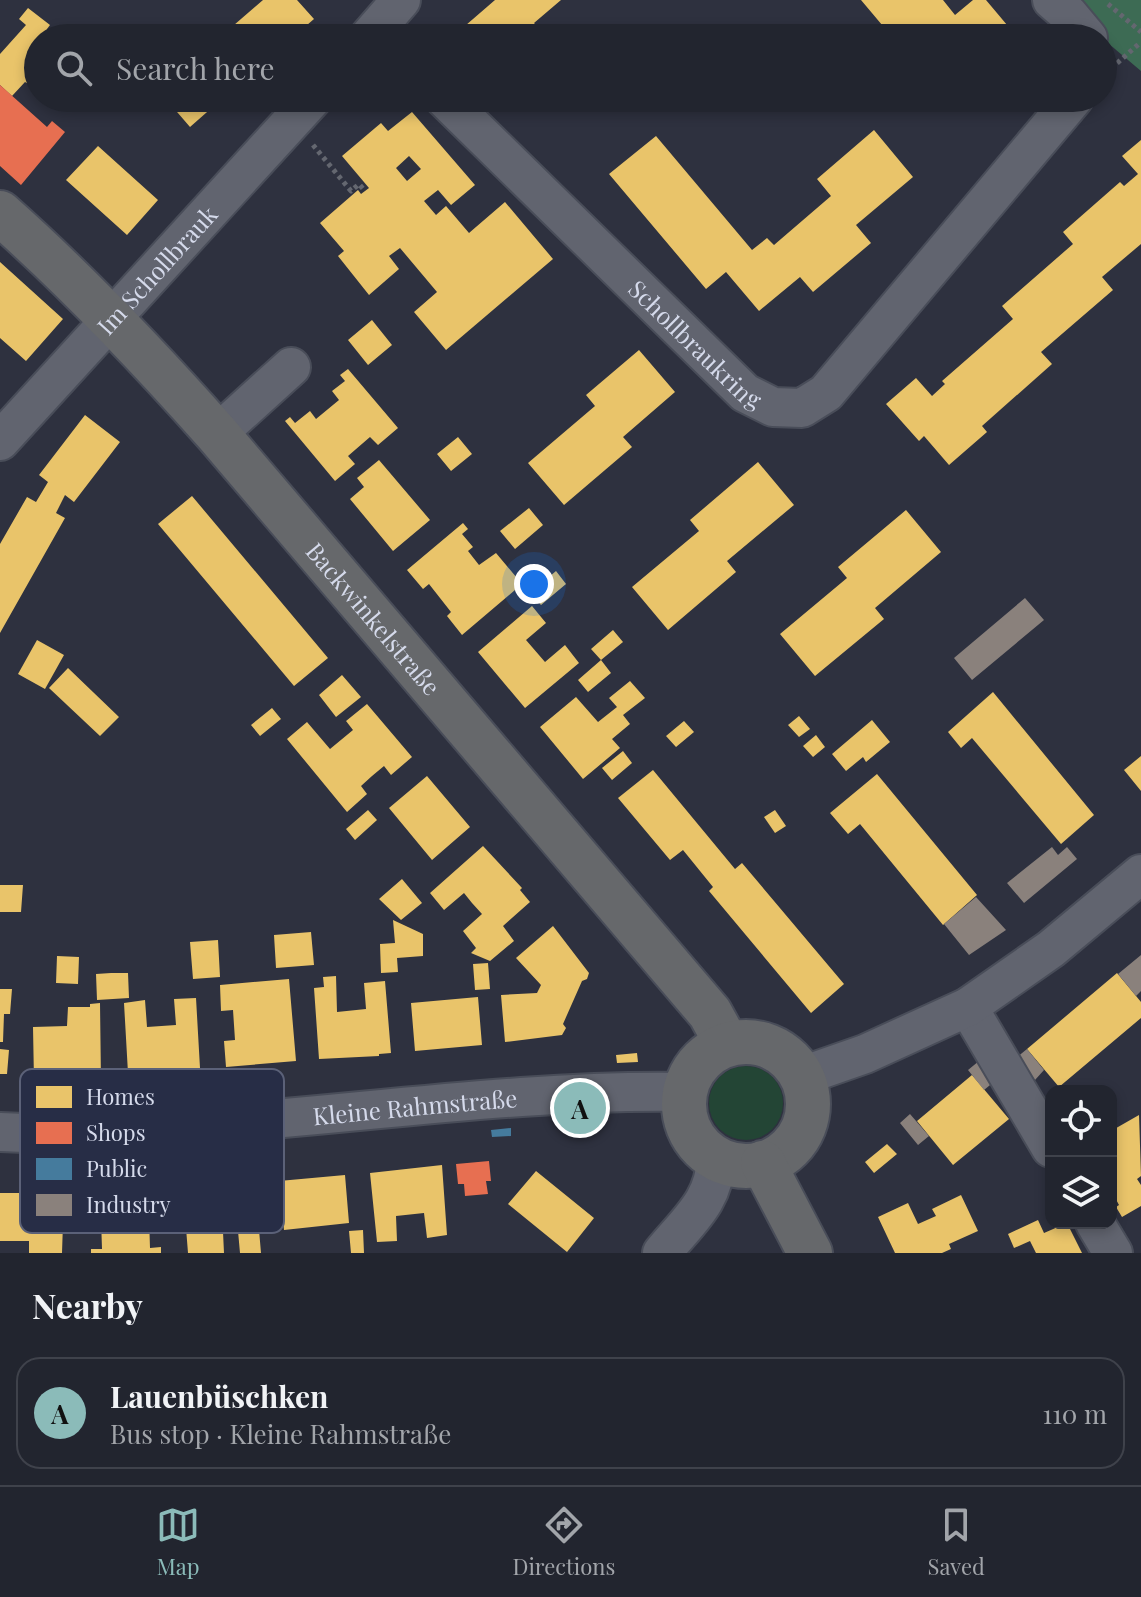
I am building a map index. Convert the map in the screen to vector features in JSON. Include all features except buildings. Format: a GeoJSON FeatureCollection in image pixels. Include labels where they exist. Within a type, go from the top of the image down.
{"type":"FeatureCollection","features":[{"type":"Feature","properties":{"kind":"main road","name":"Backwinkelstraße"},"geometry":{"type":"LineString","coordinates":[[0,213],[113,319],[217,434],[710,1013],[727,1044]]}},
{"type":"Feature","properties":{"kind":"main road"},"geometry":{"type":"LineString","coordinates":[[744,1041],[767,1046],[790,1060],[802,1076],[808,1100],[800,1135],[785,1152],[763,1163],[734,1165],[716,1158],[701,1147],[689,1129],[685,1115],[685,1092],[698,1064],[710,1052],[727,1044],[744,1041]]}},
{"type":"Feature","properties":{"kind":"main road"},"geometry":{"type":"LineString","coordinates":[[763,1163],[810,1253]]}},
{"type":"Feature","properties":{"kind":"street"},"geometry":{"type":"LineString","coordinates":[[384,24],[401,0]]}},
{"type":"Feature","properties":{"kind":"street"},"geometry":{"type":"LineString","coordinates":[[1052,0],[1076,24]]}},
{"type":"Feature","properties":{"kind":"street","name":"Im Schollbrauk"},"geometry":{"type":"LineString","coordinates":[[0,441],[300,112]]}},
{"type":"Feature","properties":{"kind":"street","name":"Schollbraukring"},"geometry":{"type":"LineString","coordinates":[[458,112],[745,393],[773,407],[802,408],[826,393],[1062,112]]}},
{"type":"Feature","properties":{"kind":"street"},"geometry":{"type":"LineString","coordinates":[[217,434],[291,367]]}},
{"type":"Feature","properties":{"kind":"street"},"geometry":{"type":"LineString","coordinates":[[802,1076],[865,1054],[968,1007],[1051,949],[1141,874]]}},
{"type":"Feature","properties":{"kind":"street"},"geometry":{"type":"LineString","coordinates":[[968,1007],[1045,1138]]}},
{"type":"Feature","properties":{"kind":"street","name":"Kleine Rahmstraße"},"geometry":{"type":"LineString","coordinates":[[284,1119],[573,1094],[685,1092]]}},
{"type":"Feature","properties":{"kind":"street","name":"Kleine Rahmstraße"},"geometry":{"type":"LineString","coordinates":[[0,1132],[20,1133]]}},
{"type":"Feature","properties":{"kind":"street"},"geometry":{"type":"LineString","coordinates":[[662,1253],[709,1196],[716,1158]]}},
{"type":"Feature","properties":{"kind":"street"},"geometry":{"type":"LineString","coordinates":[[1099,1229],[1113,1253]]}},
{"type":"Feature","properties":{"kind":"path"},"geometry":{"type":"LineString","coordinates":[[1103,0],[1141,32]]}},
{"type":"Feature","properties":{"kind":"path"},"geometry":{"type":"LineString","coordinates":[[1117,63],[1141,42]]}},
{"type":"Feature","properties":{"kind":"path"},"geometry":{"type":"LineString","coordinates":[[302,112],[305,135],[351,191],[359,184],[365,191]]}},
{"type":"Feature","properties":{"kind":"green space"},"geometry":{"type":"Polygon","coordinates":[[[1057,0],[1141,0],[1141,71],[1117,51],[1117,24],[1085,24],[1057,0]]]}},
{"type":"Feature","properties":{"kind":"green space"},"geometry":{"type":"Polygon","coordinates":[[[739,1066],[753,1066],[767,1072],[777,1082],[783,1103],[777,1124],[767,1134],[753,1140],[739,1140],[725,1134],[715,1124],[709,1110],[709,1096],[715,1082],[725,1072],[739,1066]]]}},
{"type":"Feature","properties":{"kind":"place","name":"Lauenbüschken"},"geometry":{"type":"Point","coordinates":[580,1108]}}]}
